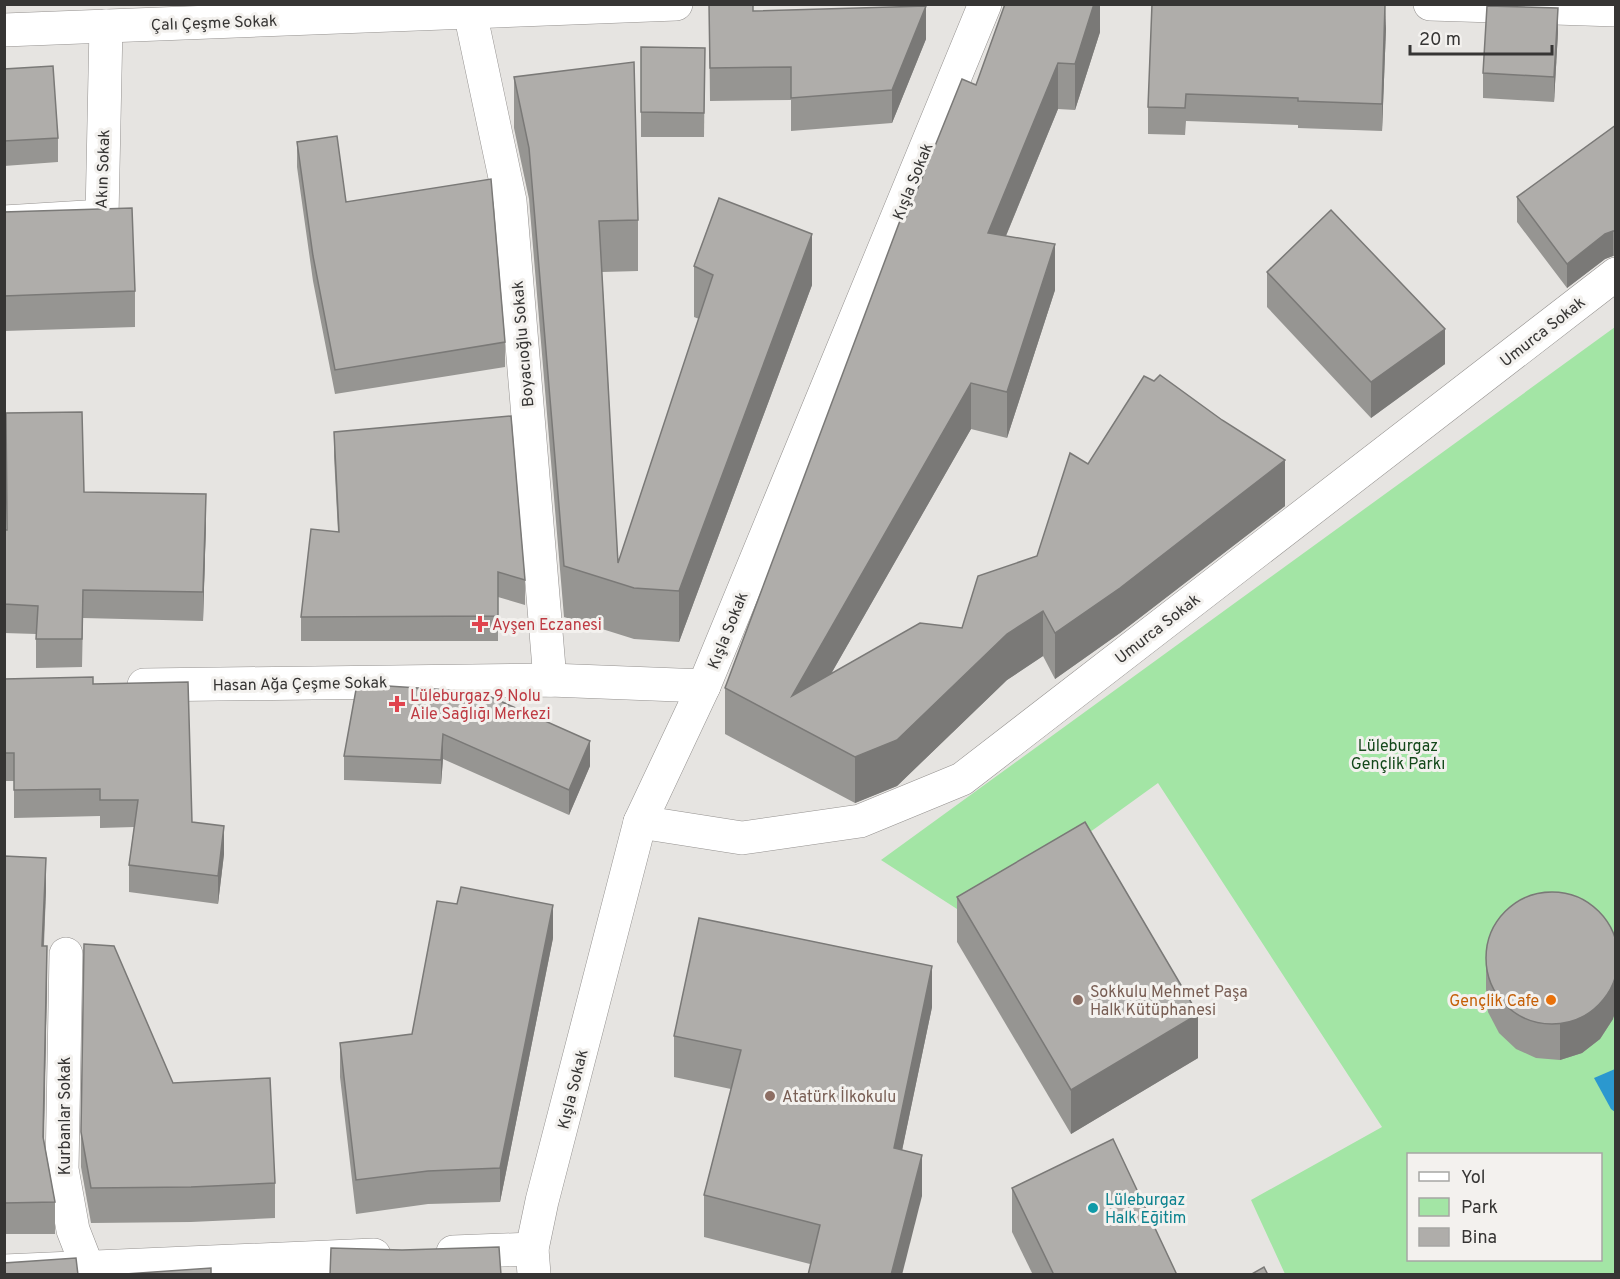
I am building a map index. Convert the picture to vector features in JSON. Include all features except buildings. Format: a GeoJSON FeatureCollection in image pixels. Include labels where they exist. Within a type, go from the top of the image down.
{"type":"FeatureCollection","features":[{"type":"Feature","properties":{"kind":"street","name":"Çalı Çeşme Sokak"},"geometry":{"type":"LineString","coordinates":[[4,30],[676,4]]}},
{"type":"Feature","properties":{"kind":"street","name":"Kışla Sokak"},"geometry":{"type":"LineString","coordinates":[[533,1262],[640,822],[704,686],[985,4]]}},
{"type":"Feature","properties":{"kind":"street"},"geometry":{"type":"LineString","coordinates":[[1430,4],[1616,10]]}},
{"type":"Feature","properties":{"kind":"street","name":"Boyacıoğlu Sokak"},"geometry":{"type":"LineString","coordinates":[[470,12],[510,201],[550,680]]}},
{"type":"Feature","properties":{"kind":"street","name":"Akın Sokak"},"geometry":{"type":"LineString","coordinates":[[4,222],[102,216],[106,26]]}},
{"type":"Feature","properties":{"kind":"street","name":"Umurca Sokak"},"geometry":{"type":"LineString","coordinates":[[640,822],[742,838],[860,821],[962,779],[1616,274]]}},
{"type":"Feature","properties":{"kind":"street","name":"Hasan Ağa Çeşme Sokak"},"geometry":{"type":"LineString","coordinates":[[111,685],[550,680],[704,686]]}},
{"type":"Feature","properties":{"kind":"street","name":"Kurbanlar Sokak"},"geometry":{"type":"LineString","coordinates":[[66,954],[62,1169],[73,1230],[88,1270]]}},
{"type":"Feature","properties":{"kind":"street"},"geometry":{"type":"LineString","coordinates":[[4,1271],[88,1270],[415,1253],[533,1262]]}},
{"type":"Feature","properties":{"kind":"green space","name":"Lüleburgaz Gençlik Parkı"},"geometry":{"type":"Polygon","coordinates":[[[1615,327],[1615,1274],[1285,1274],[1251,1200],[1382,1127],[1158,783],[971,918],[881,860],[1615,327]]]}},
{"type":"Feature","properties":{"kind":"water"},"geometry":{"type":"Polygon","coordinates":[[[1615,1069],[1615,1112],[1611,1109],[1594,1078],[1615,1069]]]}},
{"type":"Feature","properties":{"kind":"place","name":"Ayşen Eczanesi"},"geometry":{"type":"Point","coordinates":[480,624]}},
{"type":"Feature","properties":{"kind":"place","name":"Lüleburgaz 9 Nolu Aile Sağlığı Merkezi"},"geometry":{"type":"Point","coordinates":[397,704]}},
{"type":"Feature","properties":{"kind":"place","name":"Sokkulu Mehmet Paşa Halk Kütüphanesi"},"geometry":{"type":"Point","coordinates":[1078,1000]}},
{"type":"Feature","properties":{"kind":"place","name":"Gençlik Cafe"},"geometry":{"type":"Point","coordinates":[1551,1000]}},
{"type":"Feature","properties":{"kind":"place","name":"Atatürk İlkokulu"},"geometry":{"type":"Point","coordinates":[770,1096]}},
{"type":"Feature","properties":{"kind":"place","name":"Lüleburgaz Halk Eğitim"},"geometry":{"type":"Point","coordinates":[1093,1208]}}]}
